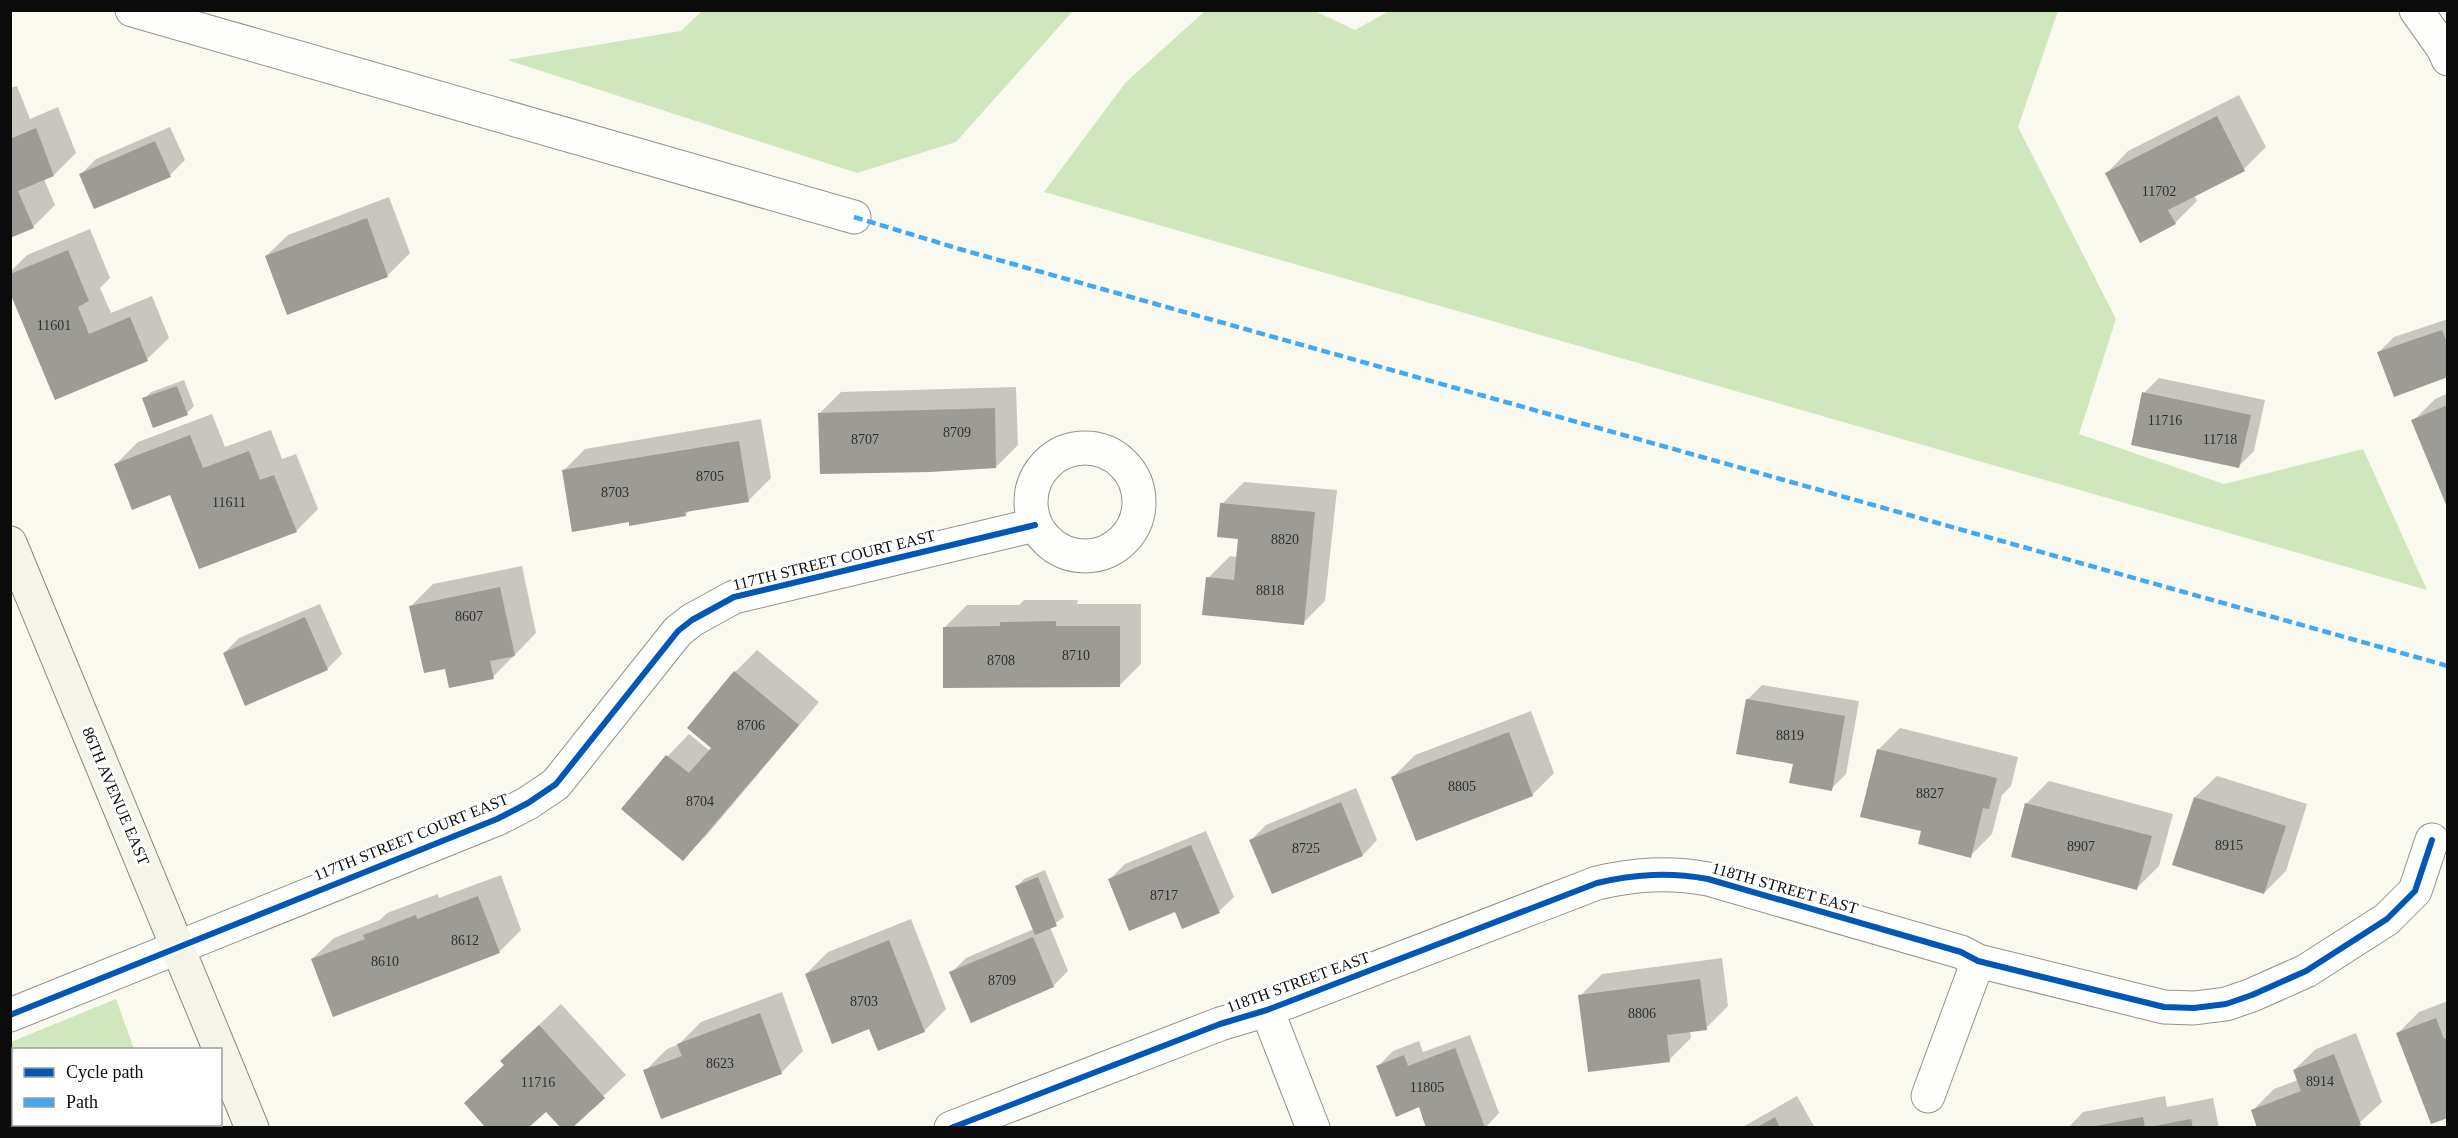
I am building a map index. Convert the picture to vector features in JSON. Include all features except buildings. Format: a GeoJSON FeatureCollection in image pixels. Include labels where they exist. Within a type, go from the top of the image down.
{"type":"FeatureCollection","features":[{"type":"Feature","properties":{"kind":"street"},"geometry":{"type":"LineString","coordinates":[[132,10],[854,217]]}},
{"type":"Feature","properties":{"kind":"street"},"geometry":{"type":"LineString","coordinates":[[2416,10],[2443,48],[2448,59]]}},
{"type":"Feature","properties":{"kind":"street","name":"117TH STREET COURT EAST"},"geometry":{"type":"LineString","coordinates":[[10,1015],[497,819],[528,803],[556,784],[678,631],[692,620],[734,597],[1035,525]]}},
{"type":"Feature","properties":{"kind":"street","name":"86TH AVENUE EAST"},"geometry":{"type":"LineString","coordinates":[[10,543],[219,1048]]}},
{"type":"Feature","properties":{"kind":"street","name":"118TH STREET EAST"},"geometry":{"type":"LineString","coordinates":[[951,1128],[1220,1024],[1267,1011],[1597,883],[1652,874],[1680,874],[1708,879],[1961,952],[1978,961],[2164,1007],[2194,1008],[2226,1004],[2253,995],[2306,971],[2387,919],[2415,891],[2432,840]]}},
{"type":"Feature","properties":{"kind":"street"},"geometry":{"type":"LineString","coordinates":[[1928,1096],[1978,961]]}},
{"type":"Feature","properties":{"kind":"street"},"geometry":{"type":"LineString","coordinates":[[1267,1011],[1313,1128]]}},
{"type":"Feature","properties":{"kind":"street","name":"86TH AVENUE EAST"},"geometry":{"type":"LineString","coordinates":[[222,1055],[252,1128]]}},
{"type":"Feature","properties":{"kind":"green space"},"geometry":{"type":"Polygon","coordinates":[[[1391,10],[2058,11],[2018,127],[2116,319],[2079,434],[2224,484],[2363,449],[2427,590],[1044,192],[1126,82],[1205,11],[1315,11],[1355,30],[1391,10]]]}},
{"type":"Feature","properties":{"kind":"green space"},"geometry":{"type":"Polygon","coordinates":[[[702,11],[1073,11],[956,142],[857,173],[507,60],[681,31],[702,11]]]}},
{"type":"Feature","properties":{"kind":"green space"},"geometry":{"type":"Polygon","coordinates":[[[116,999],[134,1048],[12,1048],[12,1126],[163,1127],[11,1127],[11,1042],[116,999]]]}},
{"type":"Feature","properties":{"kind":"marked path"},"geometry":{"type":"LineString","coordinates":[[854,217],[963,250],[2448,666]]}},
{"type":"Feature","properties":{"kind":"cycle path"},"geometry":{"type":"LineString","coordinates":[[10,1015],[497,819],[528,803],[556,784],[678,631],[692,620],[734,597],[1035,525]]}},
{"type":"Feature","properties":{"kind":"cycle path"},"geometry":{"type":"LineString","coordinates":[[951,1128],[1220,1024],[1267,1010],[1597,883],[1639,876],[1680,875],[1708,879],[1961,952],[1978,961],[2164,1007],[2194,1008],[2226,1004],[2306,971],[2387,919],[2415,891],[2432,840]]}}]}
